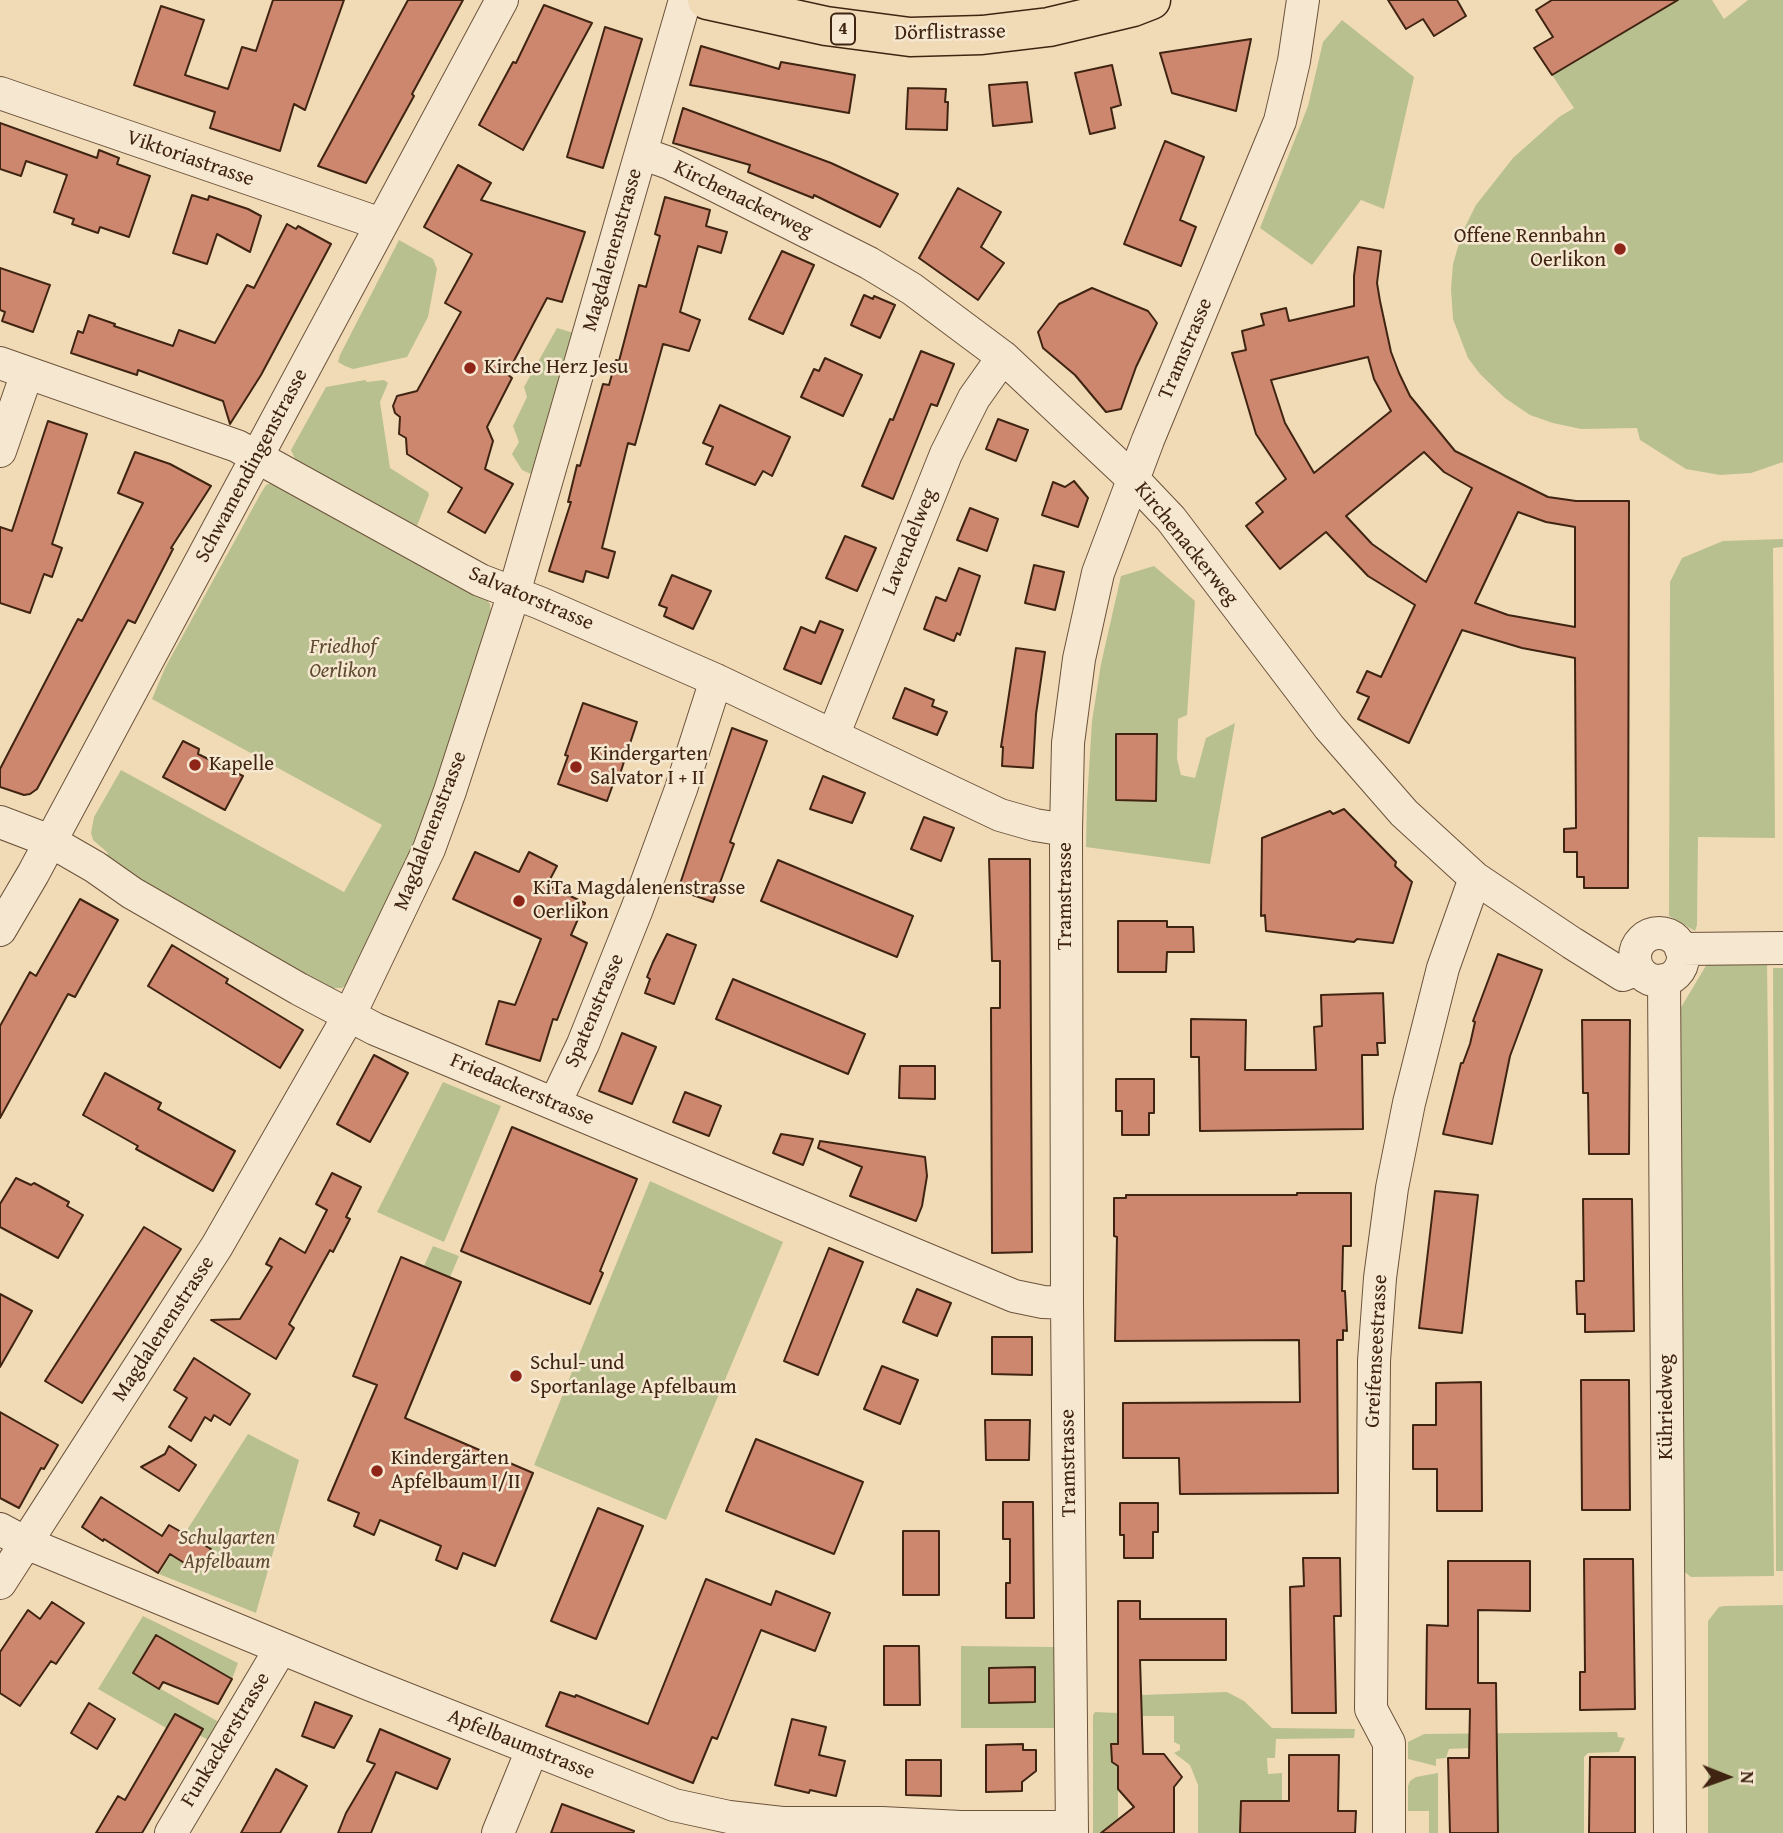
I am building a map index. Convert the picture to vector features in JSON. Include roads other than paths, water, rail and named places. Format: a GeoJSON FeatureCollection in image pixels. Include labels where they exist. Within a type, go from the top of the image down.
{"type":"FeatureCollection","features":[{"type":"Feature","properties":{"kind":"main road","name":"Dörflistrasse"},"geometry":{"type":"LineString","coordinates":[[707,0],[827,26],[910,37],[982,35],[1049,27],[1133,7],[1151,0]]}},
{"type":"Feature","properties":{"kind":"street","name":"Schwamendingenstrasse"},"geometry":{"type":"LineString","coordinates":[[0,930],[502,0]]}},
{"type":"Feature","properties":{"kind":"street","name":"Magdalenenstrasse"},"geometry":{"type":"LineString","coordinates":[[0,1583],[13,1536],[217,1246],[350,1014],[429,849],[514,593],[685,0]]}},
{"type":"Feature","properties":{"kind":"street","name":"Tramstrasse"},"geometry":{"type":"LineString","coordinates":[[1072,1830],[1066,830],[1068,743],[1079,659],[1098,573],[1133,479],[1280,121],[1294,61],[1303,0]]}},
{"type":"Feature","properties":{"kind":"street","name":"Viktoriastrasse"},"geometry":{"type":"LineString","coordinates":[[0,93],[381,224]]}},
{"type":"Feature","properties":{"kind":"street","name":"Kirchenackerweg"},"geometry":{"type":"LineString","coordinates":[[641,153],[714,184],[869,263],[912,289],[1003,357],[1133,479],[1171,519],[1338,737],[1404,813],[1475,878],[1623,975],[1651,974]]}},
{"type":"Feature","properties":{"kind":"street","name":"Lavendelweg"},"geometry":{"type":"LineString","coordinates":[[833,736],[946,454],[974,398],[1003,357]]}},
{"type":"Feature","properties":{"kind":"street","name":"Salvatorstrasse"},"geometry":{"type":"LineString","coordinates":[[14,368],[237,446],[480,580],[716,680],[1000,815],[1066,830]]}},
{"type":"Feature","properties":{"kind":"street"},"geometry":{"type":"LineString","coordinates":[[0,451],[14,368]]}},
{"type":"Feature","properties":{"kind":"street","name":"Spatenstrasse"},"geometry":{"type":"LineString","coordinates":[[555,1103],[583,1044],[637,909],[681,789],[716,680]]}},
{"type":"Feature","properties":{"kind":"street","name":"Friedackerstrasse"},"geometry":{"type":"LineString","coordinates":[[0,822],[50,841],[95,867],[132,893],[299,989],[375,1029],[1014,1296],[1043,1302],[1068,1303]]}},
{"type":"Feature","properties":{"kind":"street","name":"Greifenseestrasse"},"geometry":{"type":"LineString","coordinates":[[1389,1833],[1389,1743],[1371,1709],[1374,1361],[1380,1278],[1392,1188],[1409,1103],[1443,968],[1475,878]]}},
{"type":"Feature","properties":{"kind":"street"},"geometry":{"type":"LineString","coordinates":[[1651,974],[1636,951],[1641,941],[1658,933],[1672,937],[1681,949],[1783,948]]}},
{"type":"Feature","properties":{"kind":"street","name":"Kühriedweg"},"geometry":{"type":"LineString","coordinates":[[1651,974],[1670,1833]]}},
{"type":"Feature","properties":{"kind":"street","name":"Apfelbaumstrasse"},"geometry":{"type":"LineString","coordinates":[[13,1536],[281,1648],[674,1805],[729,1817],[782,1823],[882,1823],[1072,1830]]}},
{"type":"Feature","properties":{"kind":"street","name":"Funkackerstrasse"},"geometry":{"type":"LineString","coordinates":[[171,1833],[281,1648]]}},
{"type":"Feature","properties":{"kind":"street"},"geometry":{"type":"LineString","coordinates":[[498,1833],[532,1750]]}},
{"type":"Feature","properties":{"kind":"place","name":"Offene Rennbahn Oerlikon"},"geometry":{"type":"Point","coordinates":[1620,249]}},
{"type":"Feature","properties":{"kind":"place","name":"Kirche Herz Jesu"},"geometry":{"type":"Point","coordinates":[470,368]}},
{"type":"Feature","properties":{"kind":"place","name":"Kapelle"},"geometry":{"type":"Point","coordinates":[195,765]}},
{"type":"Feature","properties":{"kind":"place","name":"Kindergarten Salvator I + II"},"geometry":{"type":"Point","coordinates":[576,767]}},
{"type":"Feature","properties":{"kind":"place","name":"KiTa Magdalenenstrasse Oerlikon"},"geometry":{"type":"Point","coordinates":[519,901]}},
{"type":"Feature","properties":{"kind":"place","name":"Schul- und Sportanlage Apfelbaum"},"geometry":{"type":"Point","coordinates":[516,1376]}},
{"type":"Feature","properties":{"kind":"place","name":"Kindergärten Apfelbaum I/II"},"geometry":{"type":"Point","coordinates":[377,1471]}},
{"type":"Feature","properties":{"kind":"park label","name":"Friedhof Oerlikon"},"geometry":{"type":"Point","coordinates":[343,660]}},
{"type":"Feature","properties":{"kind":"park label","name":"Schulgarten Apfelbaum"},"geometry":{"type":"Point","coordinates":[227,1551]}}]}
